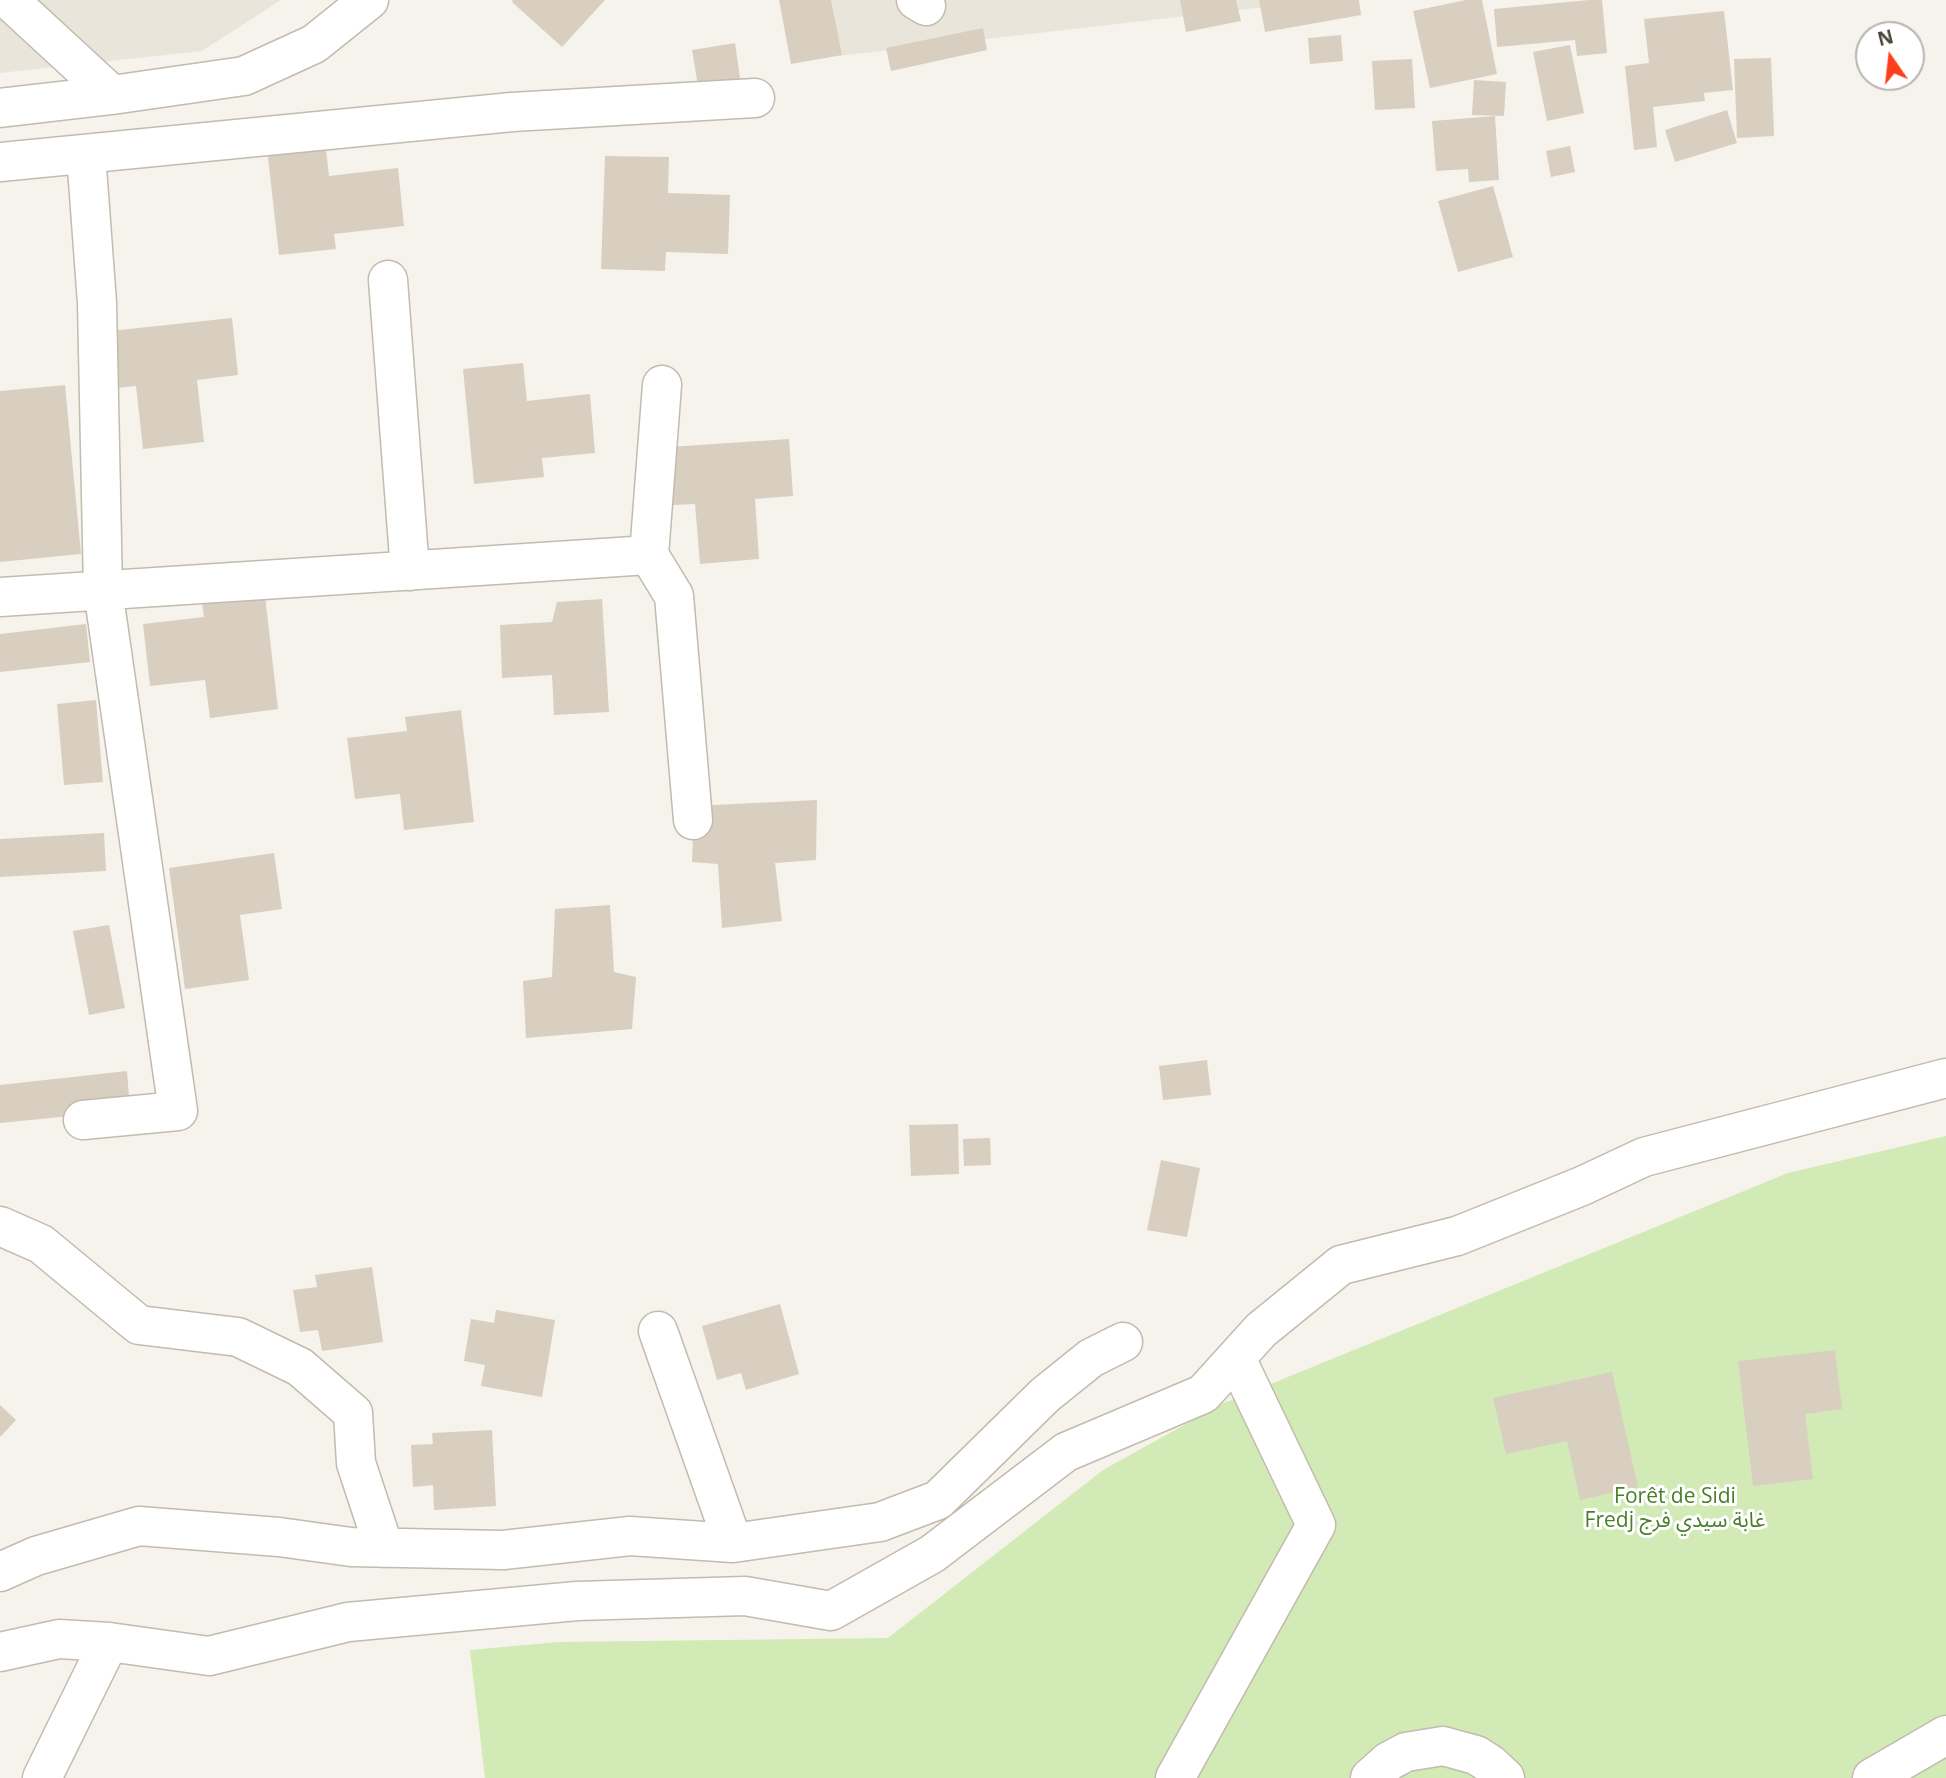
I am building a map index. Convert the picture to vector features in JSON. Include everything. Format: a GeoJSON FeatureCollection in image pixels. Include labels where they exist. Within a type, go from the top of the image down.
{"type":"FeatureCollection","features":[{"type":"Feature","properties":{"kind":"street"},"geometry":{"type":"LineString","coordinates":[[9,0],[112,95]]}},
{"type":"Feature","properties":{"kind":"street"},"geometry":{"type":"LineString","coordinates":[[0,108],[244,76],[314,44],[369,0]]}},
{"type":"Feature","properties":{"kind":"street"},"geometry":{"type":"LineString","coordinates":[[0,162],[512,112],[755,98]]}},
{"type":"Feature","properties":{"kind":"street"},"geometry":{"type":"LineString","coordinates":[[83,1120],[178,1111],[103,590],[97,303],[86,154]]}},
{"type":"Feature","properties":{"kind":"street"},"geometry":{"type":"LineString","coordinates":[[388,280],[410,571]]}},
{"type":"Feature","properties":{"kind":"street"},"geometry":{"type":"LineString","coordinates":[[662,385],[649,555],[674,596],[692,820]]}},
{"type":"Feature","properties":{"kind":"street"},"geometry":{"type":"LineString","coordinates":[[0,597],[649,555]]}},
{"type":"Feature","properties":{"kind":"street"},"geometry":{"type":"LineString","coordinates":[[0,1652],[59,1639],[109,1642],[209,1656],[348,1622],[577,1601],[745,1596],[831,1611],[932,1554],[1066,1452],[1203,1394],[1261,1330],[1341,1265],[1457,1236],[1582,1186],[1644,1157],[1946,1078]]}},
{"type":"Feature","properties":{"kind":"street"},"geometry":{"type":"LineString","coordinates":[[0,1226],[41,1244],[139,1325],[238,1337],[300,1367],[353,1413],[356,1463],[384,1548]]}},
{"type":"Feature","properties":{"kind":"street"},"geometry":{"type":"LineString","coordinates":[[658,1331],[733,1543]]}},
{"type":"Feature","properties":{"kind":"street"},"geometry":{"type":"LineString","coordinates":[[0,1572],[36,1556],[139,1526],[279,1537],[351,1547],[503,1550],[630,1536],[733,1543],[880,1522],[939,1500],[1045,1395],[1091,1358],[1122,1342]]}},
{"type":"Feature","properties":{"kind":"street"},"geometry":{"type":"LineString","coordinates":[[1175,1778],[1315,1525],[1236,1358]]}},
{"type":"Feature","properties":{"kind":"street"},"geometry":{"type":"LineString","coordinates":[[42,1778],[109,1642]]}},
{"type":"Feature","properties":{"kind":"street"},"geometry":{"type":"LineString","coordinates":[[1872,1778],[1946,1735]]}},
{"type":"Feature","properties":{"kind":"street"},"geometry":{"type":"LineString","coordinates":[[1370,1778],[1389,1761],[1406,1752],[1443,1746],[1476,1755],[1505,1778]]}},
{"type":"Feature","properties":{"kind":"shaded area"},"geometry":{"type":"Polygon","coordinates":[[[0,0],[281,0],[202,51],[0,73],[0,0]]]}},
{"type":"Feature","properties":{"kind":"shaded area"},"geometry":{"type":"Polygon","coordinates":[[[802,0],[1326,0],[803,60],[802,0]]]}},
{"type":"Feature","properties":{"kind":"green space","name":"Forêt de Sidi Fredj غابة سيدي فرج"},"geometry":{"type":"Polygon","coordinates":[[[1946,1136],[1946,1778],[485,1778],[470,1650],[559,1642],[888,1638],[1103,1470],[1224,1403],[1788,1173],[1946,1136]]]}},
{"type":"Feature","properties":{"kind":"building"},"geometry":{"type":"Polygon","coordinates":[[[605,0],[562,47],[512,2],[605,0]]]}},
{"type":"Feature","properties":{"kind":"building"},"geometry":{"type":"Polygon","coordinates":[[[779,0],[831,0],[842,55],[791,64],[779,0]]]}},
{"type":"Feature","properties":{"kind":"building"},"geometry":{"type":"Polygon","coordinates":[[[1180,0],[1236,0],[1241,21],[1186,32],[1180,0]]]}},
{"type":"Feature","properties":{"kind":"building"},"geometry":{"type":"Polygon","coordinates":[[[1259,0],[1359,0],[1361,15],[1265,32],[1259,0]]]}},
{"type":"Feature","properties":{"kind":"building"},"geometry":{"type":"Polygon","coordinates":[[[1466,0],[1482,0],[1497,74],[1430,88],[1413,11],[1466,0]]]}},
{"type":"Feature","properties":{"kind":"building"},"geometry":{"type":"Polygon","coordinates":[[[1602,0],[1607,53],[1577,56],[1575,40],[1497,47],[1494,9],[1602,0]]]}},
{"type":"Feature","properties":{"kind":"building"},"geometry":{"type":"Polygon","coordinates":[[[1724,11],[1733,90],[1704,93],[1705,101],[1653,107],[1657,147],[1634,150],[1625,66],[1649,63],[1644,19],[1724,11]]]}},
{"type":"Feature","properties":{"kind":"building"},"geometry":{"type":"Polygon","coordinates":[[[983,28],[987,50],[891,71],[886,48],[983,28]]]}},
{"type":"Feature","properties":{"kind":"building"},"geometry":{"type":"Polygon","coordinates":[[[1341,35],[1343,61],[1310,64],[1308,38],[1341,35]]]}},
{"type":"Feature","properties":{"kind":"building"},"geometry":{"type":"Polygon","coordinates":[[[735,43],[741,85],[699,92],[692,50],[735,43]]]}},
{"type":"Feature","properties":{"kind":"building"},"geometry":{"type":"Polygon","coordinates":[[[1570,45],[1584,113],[1547,121],[1533,52],[1570,45]]]}},
{"type":"Feature","properties":{"kind":"building"},"geometry":{"type":"Polygon","coordinates":[[[1771,58],[1774,136],[1737,138],[1734,59],[1771,58]]]}},
{"type":"Feature","properties":{"kind":"building"},"geometry":{"type":"Polygon","coordinates":[[[1412,59],[1415,108],[1375,110],[1372,61],[1412,59]]]}},
{"type":"Feature","properties":{"kind":"building"},"geometry":{"type":"Polygon","coordinates":[[[1474,80],[1506,82],[1504,116],[1472,115],[1474,80]]]}},
{"type":"Feature","properties":{"kind":"building"},"geometry":{"type":"Polygon","coordinates":[[[1727,110],[1737,143],[1675,162],[1665,130],[1727,110]]]}},
{"type":"Feature","properties":{"kind":"building"},"geometry":{"type":"Polygon","coordinates":[[[1495,116],[1499,180],[1469,182],[1468,169],[1436,171],[1432,121],[1495,116]]]}},
{"type":"Feature","properties":{"kind":"building"},"geometry":{"type":"Polygon","coordinates":[[[325,141],[329,176],[398,168],[404,226],[334,234],[336,249],[279,255],[267,148],[325,141]]]}},
{"type":"Feature","properties":{"kind":"building"},"geometry":{"type":"Polygon","coordinates":[[[1570,146],[1575,172],[1551,177],[1546,151],[1570,146]]]}},
{"type":"Feature","properties":{"kind":"building"},"geometry":{"type":"Polygon","coordinates":[[[605,156],[669,157],[668,193],[730,195],[728,254],[666,252],[665,271],[601,269],[605,156]]]}},
{"type":"Feature","properties":{"kind":"building"},"geometry":{"type":"Polygon","coordinates":[[[1493,186],[1513,257],[1458,272],[1438,201],[1493,186]]]}},
{"type":"Feature","properties":{"kind":"building"},"geometry":{"type":"Polygon","coordinates":[[[232,318],[238,375],[197,380],[204,442],[143,449],[136,386],[117,388],[110,331],[232,318]]]}},
{"type":"Feature","properties":{"kind":"building"},"geometry":{"type":"Polygon","coordinates":[[[523,363],[527,401],[590,394],[595,453],[542,458],[544,477],[474,484],[463,369],[523,363]]]}},
{"type":"Feature","properties":{"kind":"building"},"geometry":{"type":"Polygon","coordinates":[[[65,385],[81,554],[0,562],[0,391],[65,385]]]}},
{"type":"Feature","properties":{"kind":"building"},"geometry":{"type":"Polygon","coordinates":[[[789,439],[793,496],[755,499],[759,559],[700,564],[695,504],[673,505],[669,447],[789,439]]]}},
{"type":"Feature","properties":{"kind":"building"},"geometry":{"type":"Polygon","coordinates":[[[264,587],[278,709],[210,718],[205,680],[150,686],[143,624],[204,617],[201,595],[264,587]]]}},
{"type":"Feature","properties":{"kind":"building"},"geometry":{"type":"Polygon","coordinates":[[[602,599],[609,712],[554,715],[552,675],[502,678],[500,625],[552,622],[557,602],[602,599]]]}},
{"type":"Feature","properties":{"kind":"building"},"geometry":{"type":"Polygon","coordinates":[[[86,624],[90,662],[0,672],[0,634],[86,624]]]}},
{"type":"Feature","properties":{"kind":"building"},"geometry":{"type":"Polygon","coordinates":[[[96,700],[103,782],[64,785],[57,704],[96,700]]]}},
{"type":"Feature","properties":{"kind":"building"},"geometry":{"type":"Polygon","coordinates":[[[461,710],[474,822],[404,830],[400,794],[355,799],[347,738],[407,731],[405,717],[461,710]]]}},
{"type":"Feature","properties":{"kind":"building"},"geometry":{"type":"Polygon","coordinates":[[[817,800],[816,860],[775,863],[782,921],[722,928],[718,864],[692,862],[694,806],[817,800]]]}},
{"type":"Feature","properties":{"kind":"building"},"geometry":{"type":"Polygon","coordinates":[[[104,833],[106,871],[0,877],[0,839],[104,833]]]}},
{"type":"Feature","properties":{"kind":"building"},"geometry":{"type":"Polygon","coordinates":[[[274,853],[282,909],[240,915],[249,980],[185,989],[169,868],[274,853]]]}},
{"type":"Feature","properties":{"kind":"building"},"geometry":{"type":"Polygon","coordinates":[[[610,905],[614,972],[636,977],[632,1029],[526,1038],[523,981],[552,977],[555,909],[610,905]]]}},
{"type":"Feature","properties":{"kind":"building"},"geometry":{"type":"Polygon","coordinates":[[[109,925],[125,1008],[89,1015],[73,931],[109,925]]]}},
{"type":"Feature","properties":{"kind":"building"},"geometry":{"type":"Polygon","coordinates":[[[1207,1060],[1211,1095],[1163,1100],[1159,1066],[1207,1060]]]}},
{"type":"Feature","properties":{"kind":"building"},"geometry":{"type":"Polygon","coordinates":[[[127,1071],[130,1110],[0,1123],[0,1085],[127,1071]]]}},
{"type":"Feature","properties":{"kind":"building"},"geometry":{"type":"Polygon","coordinates":[[[958,1124],[959,1174],[911,1176],[909,1125],[958,1124]]]}},
{"type":"Feature","properties":{"kind":"building"},"geometry":{"type":"Polygon","coordinates":[[[990,1138],[991,1165],[964,1166],[963,1139],[990,1138]]]}},
{"type":"Feature","properties":{"kind":"building"},"geometry":{"type":"Polygon","coordinates":[[[1161,1160],[1200,1168],[1187,1237],[1147,1230],[1161,1160]]]}},
{"type":"Feature","properties":{"kind":"building"},"geometry":{"type":"Polygon","coordinates":[[[372,1267],[383,1342],[322,1351],[318,1330],[300,1332],[293,1290],[317,1287],[315,1275],[372,1267]]]}},
{"type":"Feature","properties":{"kind":"building"},"geometry":{"type":"Polygon","coordinates":[[[780,1304],[799,1374],[746,1390],[741,1373],[717,1380],[702,1326],[780,1304]]]}},
{"type":"Feature","properties":{"kind":"building"},"geometry":{"type":"Polygon","coordinates":[[[496,1310],[555,1320],[542,1397],[481,1386],[485,1365],[464,1361],[471,1319],[494,1323],[496,1310]]]}},
{"type":"Feature","properties":{"kind":"building"},"geometry":{"type":"Polygon","coordinates":[[[1835,1350],[1842,1409],[1805,1414],[1813,1479],[1753,1486],[1738,1361],[1835,1350]]]}},
{"type":"Feature","properties":{"kind":"building"},"geometry":{"type":"Polygon","coordinates":[[[1612,1372],[1638,1487],[1580,1500],[1567,1441],[1506,1454],[1493,1398],[1612,1372]]]}},
{"type":"Feature","properties":{"kind":"building"},"geometry":{"type":"Polygon","coordinates":[[[0,1405],[16,1420],[0,1437],[0,1405]]]}},
{"type":"Feature","properties":{"kind":"building"},"geometry":{"type":"Polygon","coordinates":[[[492,1430],[496,1506],[434,1510],[433,1485],[413,1487],[411,1445],[433,1444],[432,1433],[492,1430]]]}}]}
